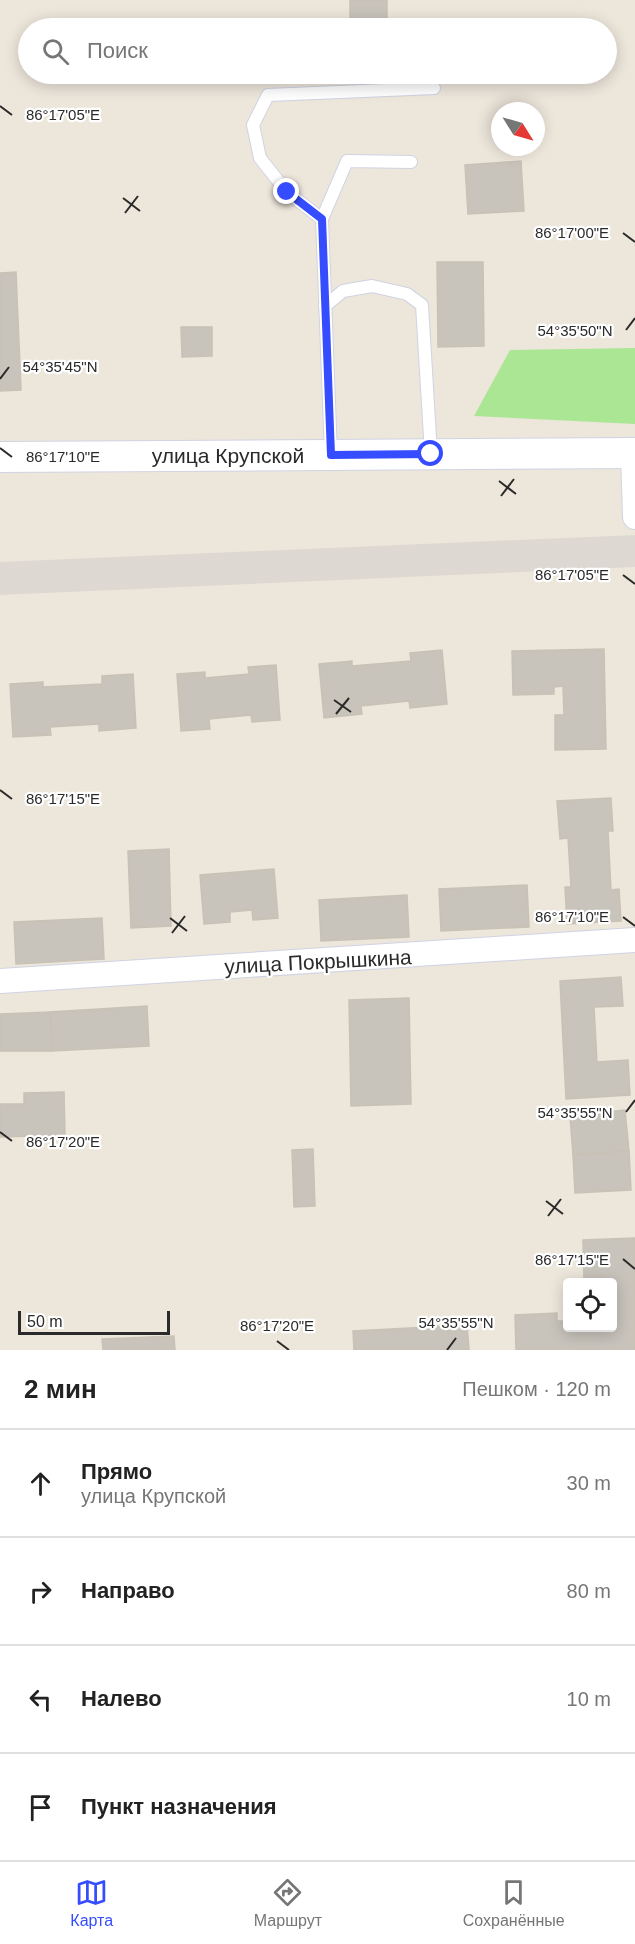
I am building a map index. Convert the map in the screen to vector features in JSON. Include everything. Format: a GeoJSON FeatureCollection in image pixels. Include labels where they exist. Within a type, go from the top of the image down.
{"type":"FeatureCollection","features":[{"type":"Feature","properties":{"kind":"street","name":"улица Крупской"},"geometry":{"type":"LineString","coordinates":[[0,457],[634,453]]}},
{"type":"Feature","properties":{"kind":"street"},"geometry":{"type":"LineString","coordinates":[[634,453],[635,517]]}},
{"type":"Feature","properties":{"kind":"street","name":"улица Покрышкина"},"geometry":{"type":"LineString","coordinates":[[0,981],[635,940]]}},
{"type":"Feature","properties":{"kind":"lane"},"geometry":{"type":"LineString","coordinates":[[322,219],[287,192],[260,158],[253,125],[267,95],[434,88]]}},
{"type":"Feature","properties":{"kind":"lane"},"geometry":{"type":"LineString","coordinates":[[331,455],[322,219],[347,161],[411,162]]}},
{"type":"Feature","properties":{"kind":"lane"},"geometry":{"type":"LineString","coordinates":[[325,306],[343,291],[372,286],[407,294],[422,305],[431,454]]}},
{"type":"Feature","properties":{"kind":"green space"},"geometry":{"type":"Polygon","coordinates":[[[635,348],[635,424],[474,416],[510,350],[635,348]]]}},
{"type":"Feature","properties":{"kind":"shaded area"},"geometry":{"type":"Polygon","coordinates":[[[635,535],[635,567],[0,595],[0,562],[635,535]]]}},
{"type":"Feature","properties":{"kind":"building"},"geometry":{"type":"Polygon","coordinates":[[[350,0],[387,0],[387,18],[350,18],[350,0]]]}},
{"type":"Feature","properties":{"kind":"building"},"geometry":{"type":"Polygon","coordinates":[[[521,161],[524,211],[468,214],[465,165],[521,161]]]}},
{"type":"Feature","properties":{"kind":"building"},"geometry":{"type":"Polygon","coordinates":[[[437,262],[483,262],[484,346],[438,347],[437,262]]]}},
{"type":"Feature","properties":{"kind":"building"},"geometry":{"type":"Polygon","coordinates":[[[16,272],[21,390],[0,391],[0,273],[16,272]]]}},
{"type":"Feature","properties":{"kind":"building"},"geometry":{"type":"Polygon","coordinates":[[[181,327],[212,327],[212,356],[182,357],[181,327]]]}},
{"type":"Feature","properties":{"kind":"building"},"geometry":{"type":"Polygon","coordinates":[[[604,649],[606,749],[555,750],[555,715],[564,715],[563,686],[554,687],[554,694],[513,695],[512,651],[604,649]]]}},
{"type":"Feature","properties":{"kind":"building"},"geometry":{"type":"Polygon","coordinates":[[[442,650],[447,704],[410,708],[409,701],[361,706],[362,714],[324,718],[319,664],[352,661],[352,666],[411,661],[410,653],[442,650]]]}},
{"type":"Feature","properties":{"kind":"building"},"geometry":{"type":"Polygon","coordinates":[[[276,665],[280,720],[252,722],[251,715],[209,719],[210,729],[181,731],[177,674],[205,672],[205,678],[249,674],[248,667],[276,665]]]}},
{"type":"Feature","properties":{"kind":"building"},"geometry":{"type":"Polygon","coordinates":[[[133,674],[136,728],[99,731],[99,724],[50,727],[51,735],[13,737],[10,684],[43,682],[43,687],[102,684],[102,676],[133,674]]]}},
{"type":"Feature","properties":{"kind":"building"},"geometry":{"type":"Polygon","coordinates":[[[611,798],[613,831],[608,831],[611,890],[619,889],[621,921],[567,924],[565,887],[571,887],[568,838],[560,839],[557,801],[611,798]]]}},
{"type":"Feature","properties":{"kind":"building"},"geometry":{"type":"Polygon","coordinates":[[[169,849],[171,926],[131,928],[128,851],[169,849]]]}},
{"type":"Feature","properties":{"kind":"building"},"geometry":{"type":"Polygon","coordinates":[[[274,869],[278,918],[253,920],[252,910],[230,912],[230,922],[204,924],[200,875],[274,869]]]}},
{"type":"Feature","properties":{"kind":"building"},"geometry":{"type":"Polygon","coordinates":[[[527,885],[529,927],[441,931],[439,889],[527,885]]]}},
{"type":"Feature","properties":{"kind":"building"},"geometry":{"type":"Polygon","coordinates":[[[407,895],[409,937],[321,941],[319,900],[407,895]]]}},
{"type":"Feature","properties":{"kind":"building"},"geometry":{"type":"Polygon","coordinates":[[[102,918],[104,959],[16,964],[14,922],[102,918]]]}},
{"type":"Feature","properties":{"kind":"building"},"geometry":{"type":"Polygon","coordinates":[[[621,977],[623,1006],[594,1007],[597,1062],[628,1060],[630,1095],[566,1099],[560,981],[621,977]]]}},
{"type":"Feature","properties":{"kind":"building"},"geometry":{"type":"Polygon","coordinates":[[[409,998],[411,1104],[351,1106],[349,1000],[409,998]]]}},
{"type":"Feature","properties":{"kind":"building"},"geometry":{"type":"Polygon","coordinates":[[[147,1006],[149,1046],[52,1051],[50,1012],[147,1006]]]}},
{"type":"Feature","properties":{"kind":"building"},"geometry":{"type":"Polygon","coordinates":[[[50,1012],[52,1051],[0,1051],[0,1014],[50,1012]]]}},
{"type":"Feature","properties":{"kind":"building"},"geometry":{"type":"Polygon","coordinates":[[[64,1092],[65,1135],[0,1137],[0,1104],[24,1104],[24,1093],[64,1092]]]}},
{"type":"Feature","properties":{"kind":"building"},"geometry":{"type":"Polygon","coordinates":[[[625,1110],[629,1151],[573,1155],[570,1116],[625,1110]]]}},
{"type":"Feature","properties":{"kind":"building"},"geometry":{"type":"Polygon","coordinates":[[[313,1149],[315,1206],[294,1207],[292,1150],[313,1149]]]}},
{"type":"Feature","properties":{"kind":"building"},"geometry":{"type":"Polygon","coordinates":[[[629,1151],[631,1190],[575,1193],[573,1155],[629,1151]]]}},
{"type":"Feature","properties":{"kind":"building"},"geometry":{"type":"Polygon","coordinates":[[[635,1238],[635,1350],[516,1350],[515,1315],[557,1313],[557,1321],[563,1321],[563,1332],[617,1332],[617,1278],[584,1278],[583,1240],[635,1238]]]}},
{"type":"Feature","properties":{"kind":"building"},"geometry":{"type":"Polygon","coordinates":[[[467,1325],[469,1350],[354,1350],[353,1331],[467,1325]]]}},
{"type":"Feature","properties":{"kind":"building"},"geometry":{"type":"Polygon","coordinates":[[[174,1336],[175,1350],[103,1350],[102,1339],[174,1336]]]}},
{"type":"Feature","properties":{"kind":"route"},"geometry":{"type":"LineString","coordinates":[[287,192],[322,219],[331,455],[431,454]]}}]}
